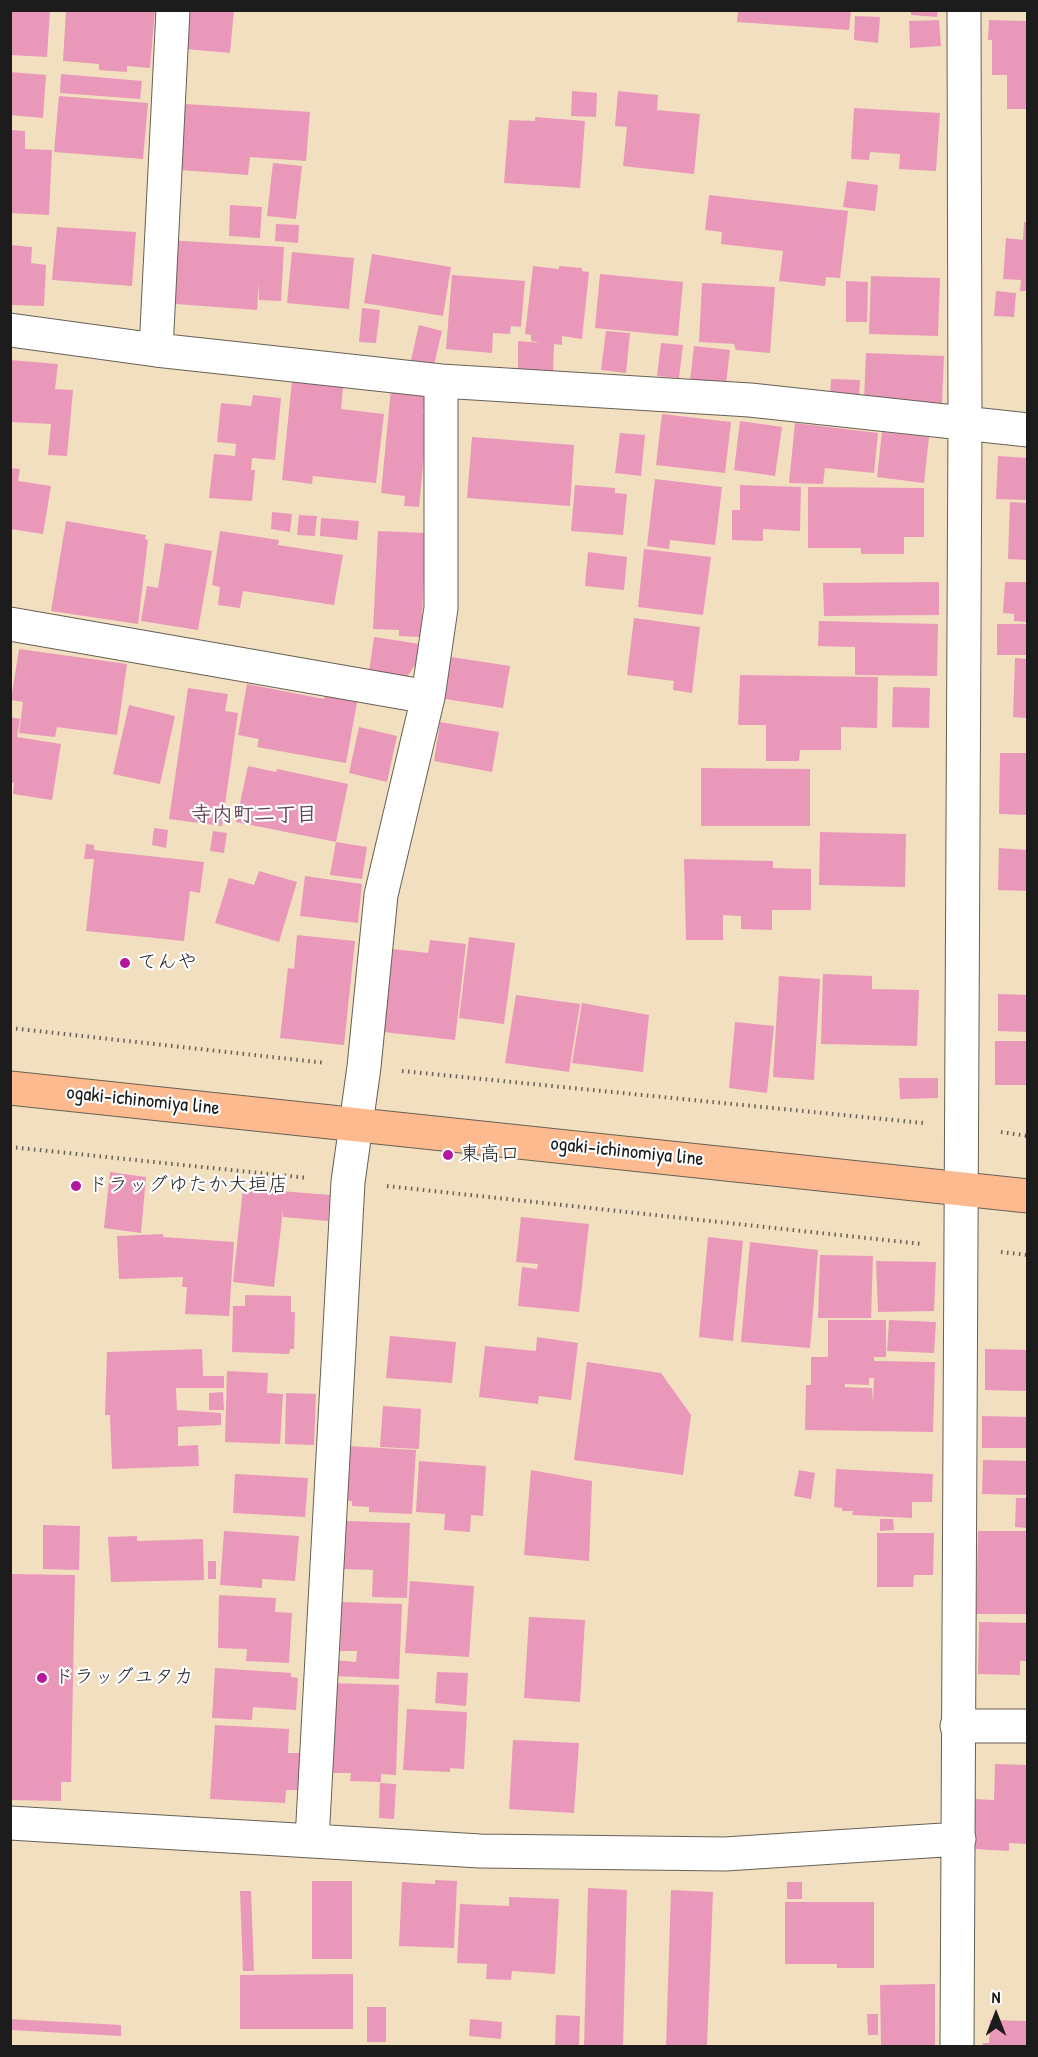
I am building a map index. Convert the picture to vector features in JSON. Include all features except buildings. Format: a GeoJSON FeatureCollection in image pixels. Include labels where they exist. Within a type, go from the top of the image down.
{"type":"FeatureCollection","features":[{"type":"Feature","properties":{"kind":"main road","name":"ogaki-ichinomiya line"},"geometry":{"type":"LineString","coordinates":[[10,1088],[357,1123],[1028,1196]]}},
{"type":"Feature","properties":{"kind":"street"},"geometry":{"type":"LineString","coordinates":[[156,350],[173,10]]}},
{"type":"Feature","properties":{"kind":"street"},"geometry":{"type":"LineString","coordinates":[[957,2046],[965,423],[964,10]]}},
{"type":"Feature","properties":{"kind":"street"},"geometry":{"type":"LineString","coordinates":[[10,330],[156,350],[441,381],[750,400],[1028,430]]}},
{"type":"Feature","properties":{"kind":"street"},"geometry":{"type":"LineString","coordinates":[[312,1840],[348,1182],[364,1067],[381,896],[428,697],[441,608],[441,381]]}},
{"type":"Feature","properties":{"kind":"street"},"geometry":{"type":"LineString","coordinates":[[10,624],[428,697]]}},
{"type":"Feature","properties":{"kind":"street"},"geometry":{"type":"LineString","coordinates":[[957,1726],[1028,1726]]}},
{"type":"Feature","properties":{"kind":"street"},"geometry":{"type":"LineString","coordinates":[[10,1823],[480,1851],[724,1854],[959,1839]]}},
{"type":"Feature","properties":{"kind":"path"},"geometry":{"type":"LineString","coordinates":[[10,1028],[364,1067],[926,1123]]}},
{"type":"Feature","properties":{"kind":"path"},"geometry":{"type":"LineString","coordinates":[[991,1131],[1028,1136]]}},
{"type":"Feature","properties":{"kind":"path"},"geometry":{"type":"LineString","coordinates":[[10,1147],[932,1245]]}},
{"type":"Feature","properties":{"kind":"path"},"geometry":{"type":"LineString","coordinates":[[996,1252],[1028,1255]]}},
{"type":"Feature","properties":{"kind":"place","name":"てんや"},"geometry":{"type":"Point","coordinates":[125,963]}},
{"type":"Feature","properties":{"kind":"place","name":"東高口"},"geometry":{"type":"Point","coordinates":[448,1155]}},
{"type":"Feature","properties":{"kind":"place","name":"ドラッグゆたか大垣店"},"geometry":{"type":"Point","coordinates":[76,1186]}},
{"type":"Feature","properties":{"kind":"place","name":"ドラッグユタカ"},"geometry":{"type":"Point","coordinates":[42,1678]}},
{"type":"Feature","properties":{"kind":"district","name":"寺内町二丁目"},"geometry":{"type":"Point","coordinates":[254,815]}}]}
